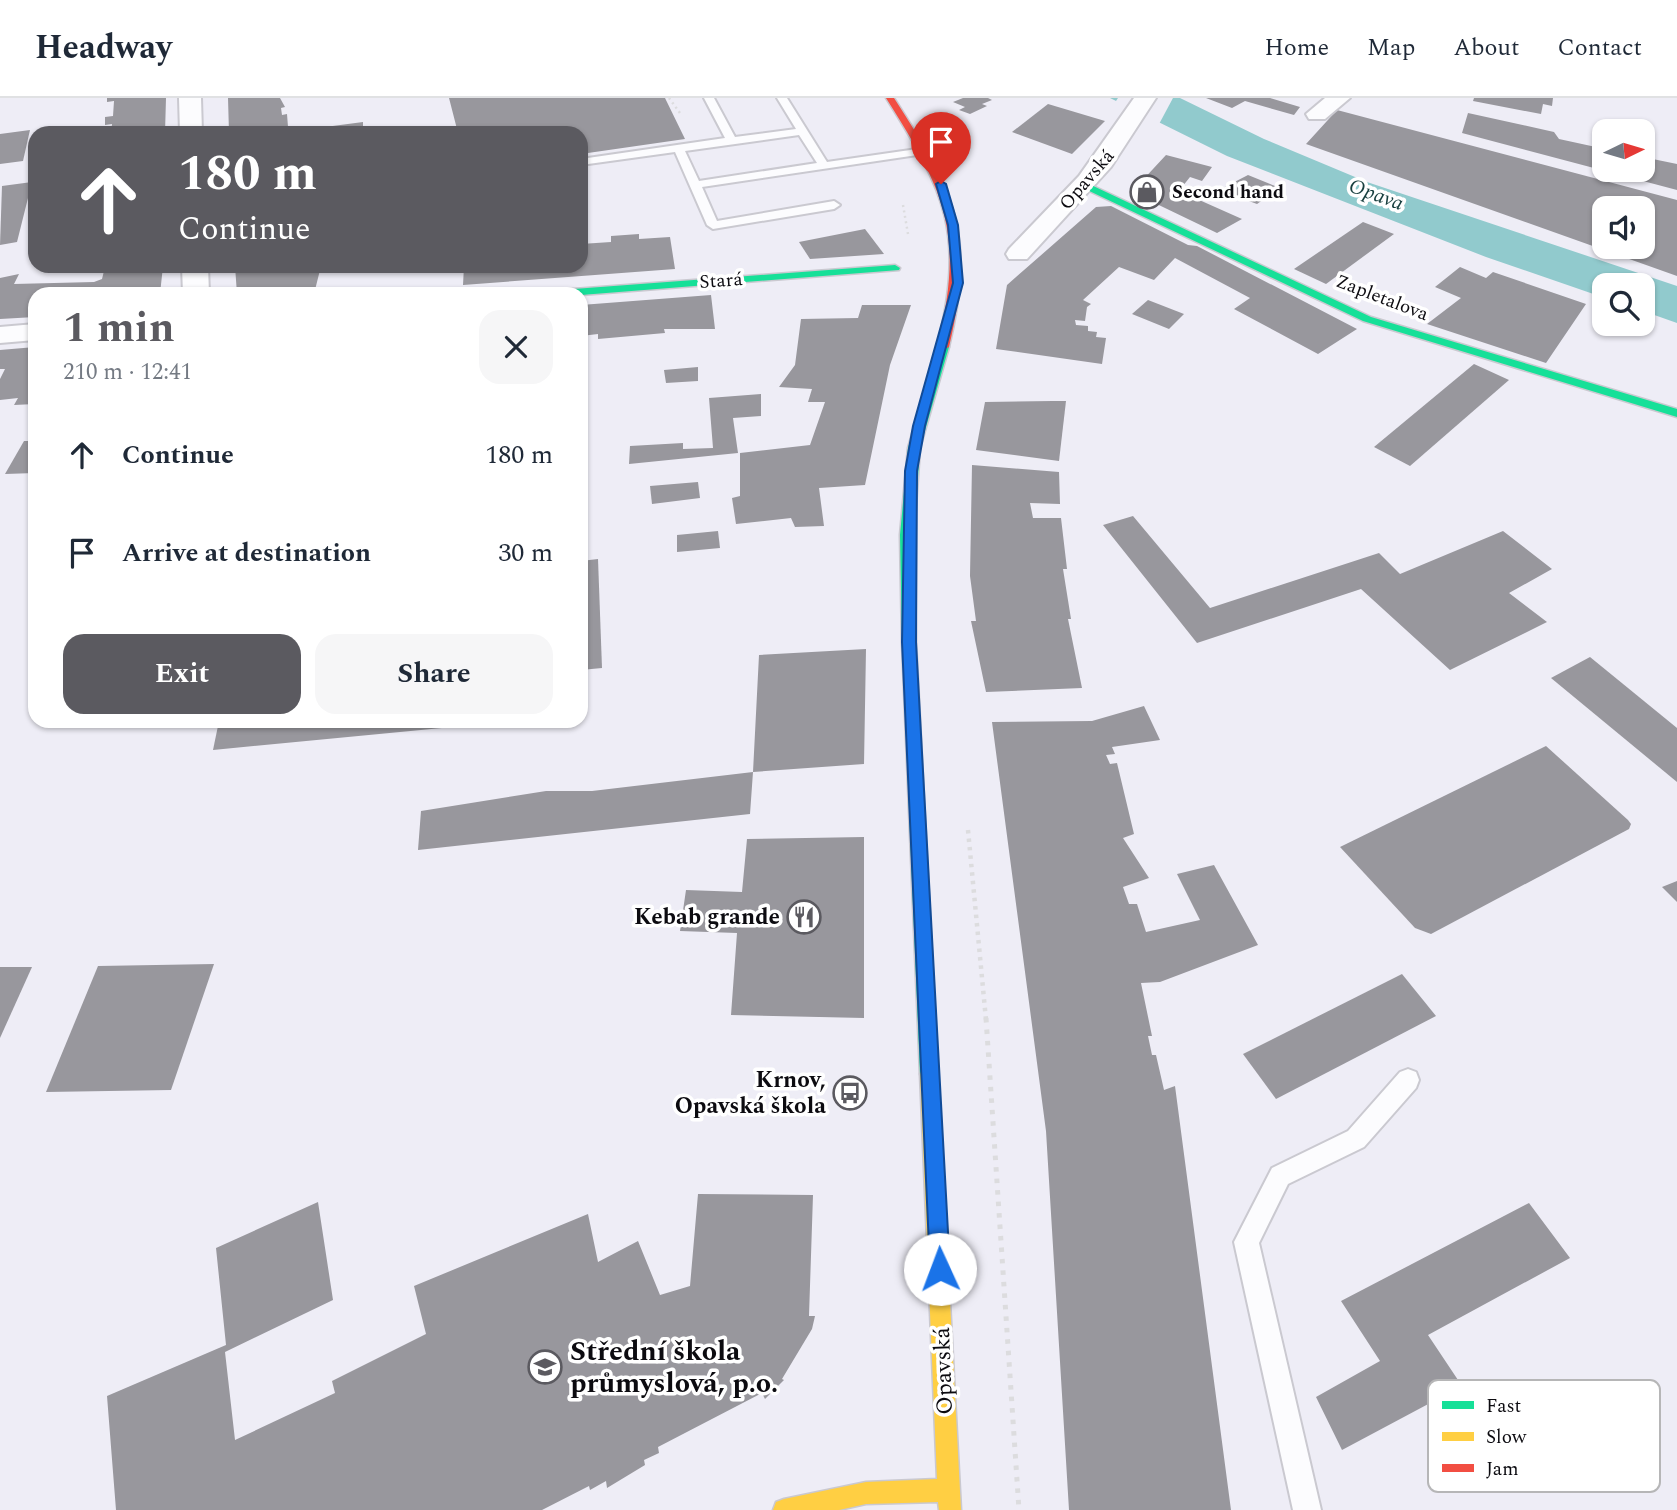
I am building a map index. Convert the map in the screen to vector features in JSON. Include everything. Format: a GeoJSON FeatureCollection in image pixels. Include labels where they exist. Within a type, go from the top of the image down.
{"type":"FeatureCollection","features":[{"type":"Feature","properties":{"kind":"main road","name":"Opavská"},"geometry":{"type":"LineString","coordinates":[[890,98],[924,151],[948,204],[959,273],[953,308],[928,389],[911,471],[908,562],[909,642],[950,1510]]}},
{"type":"Feature","properties":{"kind":"main road","name":"Zapletalova"},"geometry":{"type":"LineString","coordinates":[[1086,186],[1367,319],[1677,413]]}},
{"type":"Feature","properties":{"kind":"main road","name":"Stará"},"geometry":{"type":"LineString","coordinates":[[588,291],[895,268]]}},
{"type":"Feature","properties":{"kind":"main road"},"geometry":{"type":"LineString","coordinates":[[784,1510],[847,1495],[904,1489],[949,1490]]}},
{"type":"Feature","properties":{"kind":"street"},"geometry":{"type":"LineString","coordinates":[[190,98],[191,126]]}},
{"type":"Feature","properties":{"kind":"street","name":"Opavská"},"geometry":{"type":"LineString","coordinates":[[1018,254],[1086,186],[1111,156],[1146,98]]}},
{"type":"Feature","properties":{"kind":"street"},"geometry":{"type":"LineString","coordinates":[[1317,114],[1339,98]]}},
{"type":"Feature","properties":{"kind":"street"},"geometry":{"type":"LineString","coordinates":[[0,335],[28,333]]}},
{"type":"Feature","properties":{"kind":"lane"},"geometry":{"type":"LineString","coordinates":[[709,98],[732,141]]}},
{"type":"Feature","properties":{"kind":"lane"},"geometry":{"type":"LineString","coordinates":[[782,98],[823,164]]}},
{"type":"Feature","properties":{"kind":"lane"},"geometry":{"type":"LineString","coordinates":[[588,161],[802,131]]}},
{"type":"Feature","properties":{"kind":"lane"},"geometry":{"type":"LineString","coordinates":[[679,149],[713,225],[834,205]]}},
{"type":"Feature","properties":{"kind":"lane"},"geometry":{"type":"LineString","coordinates":[[694,185],[924,151]]}},
{"type":"Feature","properties":{"kind":"lane"},"geometry":{"type":"LineString","coordinates":[[1307,1510],[1246,1242],[1280,1176],[1356,1139],[1408,1080]]}},
{"type":"Feature","properties":{"kind":"path"},"geometry":{"type":"LineString","coordinates":[[878,159],[883,168],[895,173],[908,234]]}},
{"type":"Feature","properties":{"kind":"path"},"geometry":{"type":"LineString","coordinates":[[968,826],[994,1105],[1019,1510]]}},
{"type":"Feature","properties":{"kind":"water","name":"Opava"},"geometry":{"type":"Polygon","coordinates":[[[1110,98],[1180,98],[1264,139],[1367,182],[1638,273],[1592,273],[1592,294],[1486,257],[1227,156],[1110,98]]]}},
{"type":"Feature","properties":{"kind":"water"},"geometry":{"type":"Polygon","coordinates":[[[1655,279],[1677,286],[1677,323],[1655,315],[1655,279]]]}},
{"type":"Feature","properties":{"kind":"pier"},"geometry":{"type":"Polygon","coordinates":[[[1118,98],[1173,98],[1158,126],[1114,104],[1118,98]]]}},
{"type":"Feature","properties":{"kind":"building"},"geometry":{"type":"Polygon","coordinates":[[[107,98],[166,98],[165,126],[105,125],[105,117],[113,116],[114,101],[107,102],[107,98]]]}},
{"type":"Feature","properties":{"kind":"building"},"geometry":{"type":"Polygon","coordinates":[[[228,98],[280,98],[285,107],[281,108],[282,115],[287,114],[288,126],[229,126],[228,98]]]}},
{"type":"Feature","properties":{"kind":"building"},"geometry":{"type":"Polygon","coordinates":[[[449,98],[665,98],[685,139],[588,153],[588,126],[456,126],[449,98]]]}},
{"type":"Feature","properties":{"kind":"building"},"geometry":{"type":"Polygon","coordinates":[[[963,98],[992,100],[982,104],[987,106],[970,114],[959,110],[965,107],[953,102],[963,98]]]}},
{"type":"Feature","properties":{"kind":"building"},"geometry":{"type":"Polygon","coordinates":[[[1206,98],[1270,98],[1300,107],[1294,115],[1245,101],[1232,108],[1206,98]]]}},
{"type":"Feature","properties":{"kind":"building"},"geometry":{"type":"Polygon","coordinates":[[[1474,98],[1553,98],[1552,106],[1543,104],[1541,114],[1473,101],[1474,98]]]}},
{"type":"Feature","properties":{"kind":"building"},"geometry":{"type":"Polygon","coordinates":[[[1048,104],[1105,121],[1072,154],[1012,132],[1048,104]]]}},
{"type":"Feature","properties":{"kind":"building"},"geometry":{"type":"Polygon","coordinates":[[[1337,110],[1592,178],[1592,182],[1609,182],[1677,200],[1677,276],[1629,259],[1655,259],[1655,196],[1592,196],[1592,246],[1306,144],[1337,110]]]}},
{"type":"Feature","properties":{"kind":"building"},"geometry":{"type":"Polygon","coordinates":[[[1468,113],[1554,132],[1559,139],[1592,146],[1592,167],[1462,133],[1468,113]]]}},
{"type":"Feature","properties":{"kind":"building"},"geometry":{"type":"Polygon","coordinates":[[[363,122],[363,126],[333,126],[363,122]]]}},
{"type":"Feature","properties":{"kind":"building"},"geometry":{"type":"Polygon","coordinates":[[[28,130],[23,161],[0,164],[0,134],[28,130]]]}},
{"type":"Feature","properties":{"kind":"building"},"geometry":{"type":"Polygon","coordinates":[[[1166,155],[1212,167],[1202,181],[1190,177],[1182,187],[1188,195],[1242,219],[1217,233],[1138,195],[1136,189],[1140,183],[1166,155]]]}},
{"type":"Feature","properties":{"kind":"building"},"geometry":{"type":"Polygon","coordinates":[[[1656,160],[1677,164],[1677,190],[1647,182],[1656,182],[1656,160]]]}},
{"type":"Feature","properties":{"kind":"building"},"geometry":{"type":"Polygon","coordinates":[[[1248,175],[1285,190],[1280,194],[1274,192],[1257,204],[1219,190],[1248,175]]]}},
{"type":"Feature","properties":{"kind":"building"},"geometry":{"type":"Polygon","coordinates":[[[28,183],[28,198],[17,242],[0,245],[2,186],[28,183]]]}},
{"type":"Feature","properties":{"kind":"building"},"geometry":{"type":"Polygon","coordinates":[[[1111,206],[1188,245],[1197,246],[1357,329],[1318,354],[1234,309],[1250,298],[1175,258],[1154,280],[1119,267],[1083,300],[1091,304],[1087,307],[1085,321],[1075,320],[1076,325],[1088,326],[1088,331],[1097,332],[1096,337],[1106,338],[1102,364],[996,349],[1007,285],[1096,207],[1111,206]]]}},
{"type":"Feature","properties":{"kind":"building"},"geometry":{"type":"Polygon","coordinates":[[[1363,222],[1394,234],[1326,284],[1294,269],[1363,222]]]}},
{"type":"Feature","properties":{"kind":"building"},"geometry":{"type":"Polygon","coordinates":[[[865,229],[884,254],[810,259],[799,242],[865,229]]]}},
{"type":"Feature","properties":{"kind":"building"},"geometry":{"type":"Polygon","coordinates":[[[639,234],[639,239],[670,237],[675,269],[463,285],[464,273],[588,273],[588,244],[611,242],[611,236],[639,234]]]}},
{"type":"Feature","properties":{"kind":"building"},"geometry":{"type":"Polygon","coordinates":[[[1460,267],[1486,278],[1493,272],[1586,304],[1546,363],[1427,324],[1461,298],[1435,287],[1460,267]]]}},
{"type":"Feature","properties":{"kind":"building"},"geometry":{"type":"Polygon","coordinates":[[[104,273],[162,273],[161,287],[28,287],[28,317],[0,319],[0,278],[19,274],[14,284],[94,282],[102,279],[104,273]]]}},
{"type":"Feature","properties":{"kind":"building"},"geometry":{"type":"Polygon","coordinates":[[[236,273],[319,273],[316,287],[236,287],[236,273]]]}},
{"type":"Feature","properties":{"kind":"building"},"geometry":{"type":"Polygon","coordinates":[[[711,295],[715,329],[664,329],[665,333],[598,339],[598,334],[588,335],[588,304],[711,295]]]}},
{"type":"Feature","properties":{"kind":"building"},"geometry":{"type":"Polygon","coordinates":[[[1148,300],[1184,314],[1169,329],[1132,314],[1148,300]]]}},
{"type":"Feature","properties":{"kind":"building"},"geometry":{"type":"Polygon","coordinates":[[[862,305],[911,305],[890,365],[865,485],[819,488],[824,526],[795,527],[791,518],[736,524],[732,498],[740,496],[740,453],[810,445],[825,402],[808,402],[812,389],[779,387],[795,365],[801,319],[858,318],[862,305]]]}},
{"type":"Feature","properties":{"kind":"building"},"geometry":{"type":"Polygon","coordinates":[[[28,348],[28,404],[14,405],[18,398],[0,400],[0,379],[5,369],[0,369],[0,350],[28,348]]]}},
{"type":"Feature","properties":{"kind":"building"},"geometry":{"type":"Polygon","coordinates":[[[1474,364],[1509,380],[1410,466],[1374,447],[1474,364]]]}},
{"type":"Feature","properties":{"kind":"building"},"geometry":{"type":"Polygon","coordinates":[[[698,367],[698,381],[666,383],[664,370],[698,367]]]}},
{"type":"Feature","properties":{"kind":"building"},"geometry":{"type":"Polygon","coordinates":[[[761,394],[761,416],[733,418],[738,453],[629,464],[630,446],[683,443],[683,449],[713,448],[709,398],[761,394]]]}},
{"type":"Feature","properties":{"kind":"building"},"geometry":{"type":"Polygon","coordinates":[[[1066,401],[1059,461],[976,450],[985,402],[1066,401]]]}},
{"type":"Feature","properties":{"kind":"building"},"geometry":{"type":"Polygon","coordinates":[[[24,441],[28,441],[28,473],[5,474],[24,441]]]}},
{"type":"Feature","properties":{"kind":"building"},"geometry":{"type":"Polygon","coordinates":[[[972,465],[1059,472],[1060,504],[1030,503],[1033,518],[1061,518],[1067,569],[1063,569],[1071,619],[1068,619],[1082,688],[986,692],[971,621],[976,621],[970,576],[972,465]]]}},
{"type":"Feature","properties":{"kind":"building"},"geometry":{"type":"Polygon","coordinates":[[[698,482],[700,498],[652,504],[650,486],[698,482]]]}},
{"type":"Feature","properties":{"kind":"building"},"geometry":{"type":"Polygon","coordinates":[[[1133,516],[1210,608],[1379,553],[1400,574],[1503,531],[1552,569],[1509,593],[1547,622],[1450,670],[1361,589],[1197,643],[1103,525],[1133,516]]]}},
{"type":"Feature","properties":{"kind":"building"},"geometry":{"type":"Polygon","coordinates":[[[718,531],[720,548],[677,552],[677,535],[718,531]]]}},
{"type":"Feature","properties":{"kind":"building"},"geometry":{"type":"Polygon","coordinates":[[[598,559],[602,668],[588,669],[588,560],[598,559]]]}},
{"type":"Feature","properties":{"kind":"building"},"geometry":{"type":"Polygon","coordinates":[[[866,649],[864,764],[753,772],[759,655],[866,649]]]}},
{"type":"Feature","properties":{"kind":"building"},"geometry":{"type":"Polygon","coordinates":[[[1590,657],[1677,728],[1677,782],[1551,678],[1590,657]]]}},
{"type":"Feature","properties":{"kind":"building"},"geometry":{"type":"Polygon","coordinates":[[[1144,706],[1160,740],[1112,747],[1115,754],[1106,755],[1110,764],[1117,763],[1134,834],[1123,838],[1149,878],[1123,887],[1129,904],[1137,904],[1146,932],[1200,920],[1177,874],[1214,865],[1258,945],[1160,982],[1141,983],[1152,1036],[1148,1036],[1152,1055],[1156,1055],[1164,1090],[1175,1086],[1231,1510],[1069,1510],[1046,1131],[992,722],[1092,721],[1144,706]]]}},
{"type":"Feature","properties":{"kind":"building"},"geometry":{"type":"Polygon","coordinates":[[[218,728],[442,728],[213,750],[218,728]]]}},
{"type":"Feature","properties":{"kind":"building"},"geometry":{"type":"Polygon","coordinates":[[[1546,746],[1628,820],[1631,824],[1629,829],[1431,934],[1415,928],[1340,847],[1546,746]]]}},
{"type":"Feature","properties":{"kind":"building"},"geometry":{"type":"Polygon","coordinates":[[[753,772],[750,814],[418,850],[421,811],[546,791],[592,791],[753,772]]]}},
{"type":"Feature","properties":{"kind":"building"},"geometry":{"type":"Polygon","coordinates":[[[864,837],[864,1018],[731,1015],[737,933],[680,931],[686,890],[742,892],[747,839],[864,837]]]}},
{"type":"Feature","properties":{"kind":"building"},"geometry":{"type":"Polygon","coordinates":[[[1677,881],[1677,902],[1662,887],[1677,881]]]}},
{"type":"Feature","properties":{"kind":"building"},"geometry":{"type":"Polygon","coordinates":[[[214,964],[171,1090],[46,1092],[98,966],[214,964]]]}},
{"type":"Feature","properties":{"kind":"building"},"geometry":{"type":"Polygon","coordinates":[[[0,967],[32,967],[0,1038],[0,967]]]}},
{"type":"Feature","properties":{"kind":"building"},"geometry":{"type":"Polygon","coordinates":[[[1402,974],[1436,1016],[1276,1099],[1243,1054],[1402,974]]]}},
{"type":"Feature","properties":{"kind":"building"},"geometry":{"type":"Polygon","coordinates":[[[698,1194],[813,1195],[809,1316],[815,1316],[812,1329],[782,1379],[784,1380],[765,1399],[762,1393],[658,1447],[659,1453],[644,1460],[645,1465],[607,1488],[606,1481],[590,1490],[589,1486],[542,1510],[116,1510],[107,1396],[226,1345],[216,1248],[318,1202],[333,1300],[225,1352],[235,1440],[335,1393],[332,1381],[426,1334],[414,1286],[588,1214],[598,1262],[638,1241],[660,1295],[690,1286],[698,1194]]]}},
{"type":"Feature","properties":{"kind":"building"},"geometry":{"type":"Polygon","coordinates":[[[1529,1203],[1570,1258],[1428,1335],[1458,1380],[1428,1380],[1428,1404],[1342,1450],[1316,1397],[1380,1361],[1341,1301],[1529,1203]]]}},
{"type":"Feature","properties":{"kind":"traffic: fast"},"geometry":{"type":"LineString","coordinates":[[1086,186],[1367,319],[1677,413]]}},
{"type":"Feature","properties":{"kind":"traffic: fast"},"geometry":{"type":"LineString","coordinates":[[588,291],[895,268]]}},
{"type":"Feature","properties":{"kind":"traffic: fast"},"geometry":{"type":"LineString","coordinates":[[929,1074],[909,642],[907,535],[914,448],[943,347]]}},
{"type":"Feature","properties":{"kind":"traffic: slow"},"geometry":{"type":"LineString","coordinates":[[929,1074],[950,1510]]}},
{"type":"Feature","properties":{"kind":"traffic: slow"},"geometry":{"type":"LineString","coordinates":[[784,1510],[866,1493],[949,1490]]}},
{"type":"Feature","properties":{"kind":"traffic: jam"},"geometry":{"type":"LineString","coordinates":[[890,98],[928,160],[951,216],[956,244],[957,275],[943,347]]}},
{"type":"Feature","properties":{"kind":"place","name":"Second hand"},"geometry":{"type":"Point","coordinates":[1147,192]}},
{"type":"Feature","properties":{"kind":"place","name":"Kebab grande"},"geometry":{"type":"Point","coordinates":[804,917]}},
{"type":"Feature","properties":{"kind":"place","name":"Krnov, Opavská škola"},"geometry":{"type":"Point","coordinates":[850,1093]}},
{"type":"Feature","properties":{"kind":"place","name":"Střední škola průmyslová, p.o."},"geometry":{"type":"Point","coordinates":[545,1367]}},
{"type":"Feature","properties":{"kind":"route"},"geometry":{"type":"LineString","coordinates":[[940,1269],[909,642],[908,562],[911,471],[919,426],[953,308],[959,273],[953,225],[941,184]]}}]}
